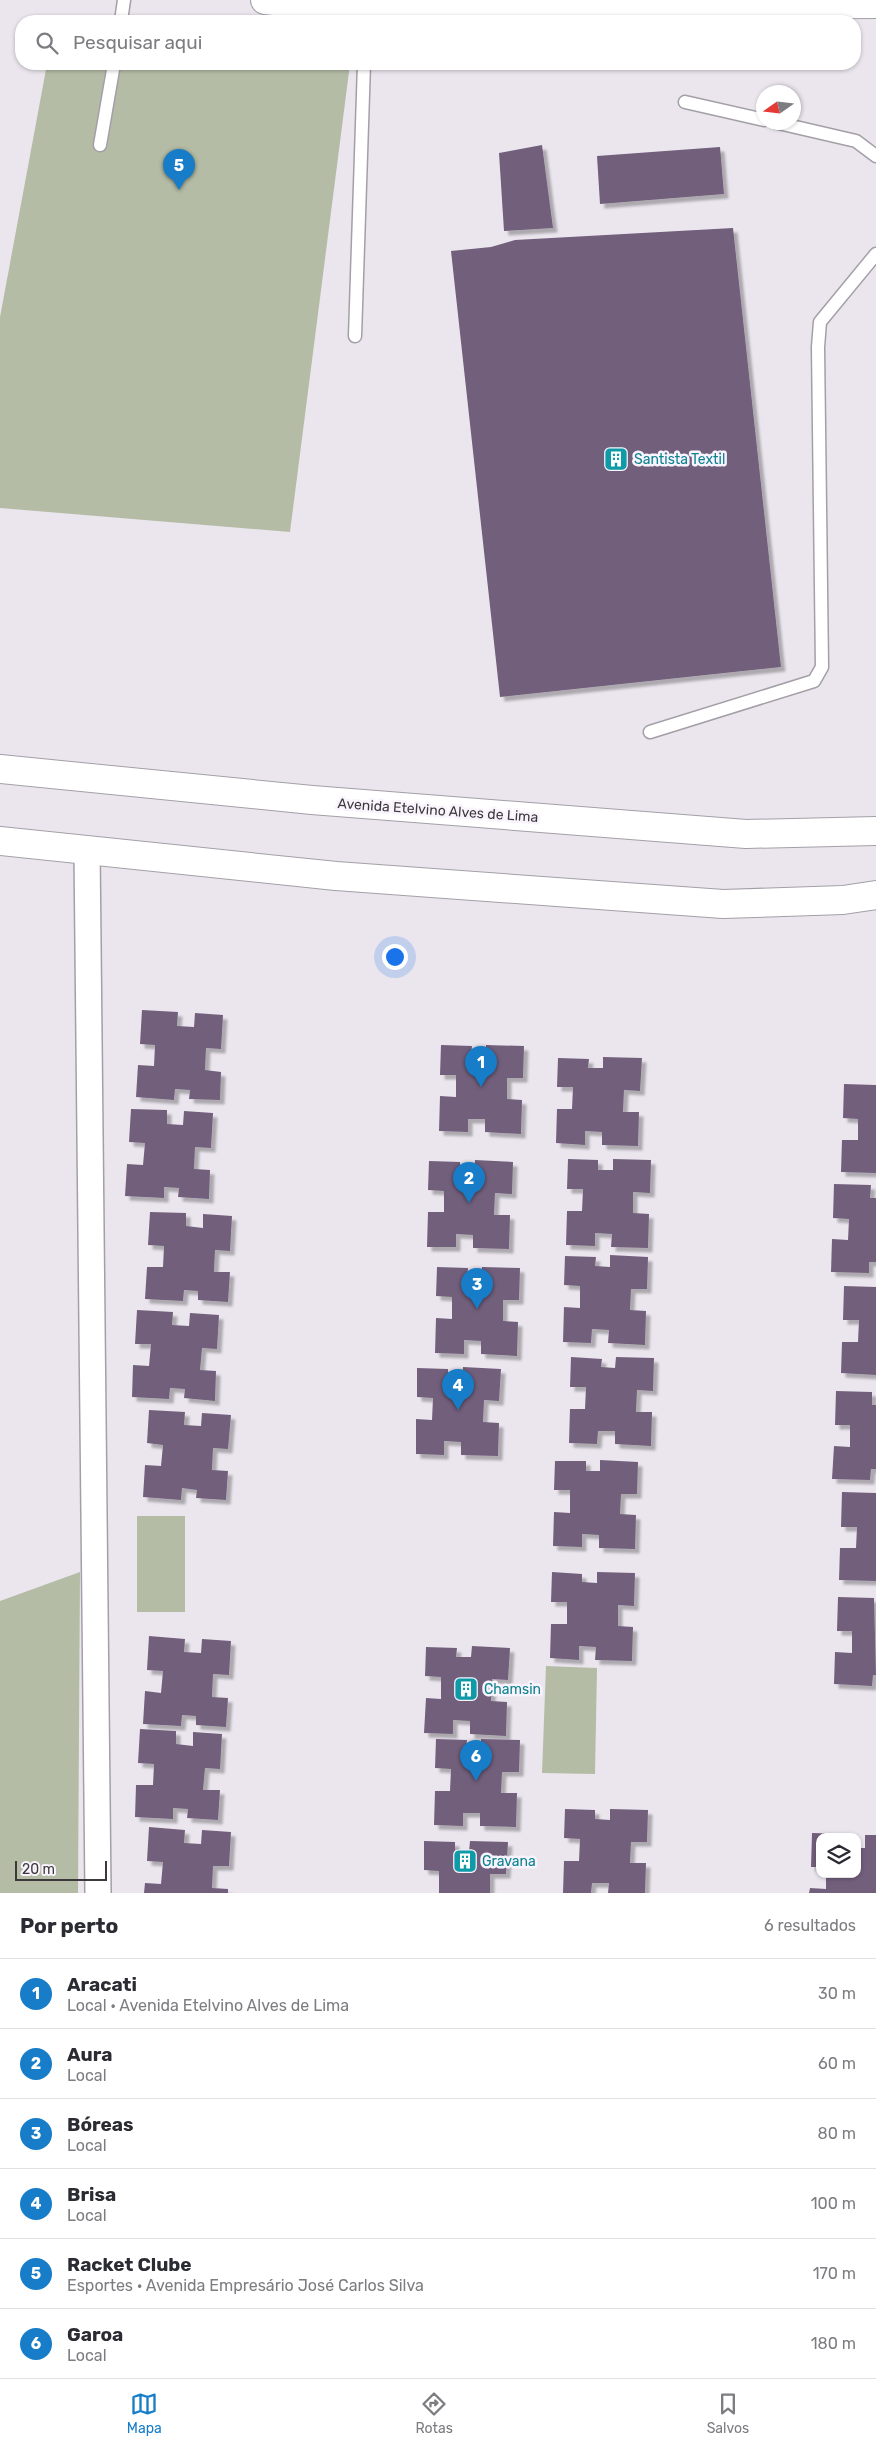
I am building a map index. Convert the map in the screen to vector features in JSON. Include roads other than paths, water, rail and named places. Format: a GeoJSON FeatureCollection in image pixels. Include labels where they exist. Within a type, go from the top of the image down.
{"type":"FeatureCollection","features":[{"type":"Feature","properties":{"kind":"main road"},"geometry":{"type":"LineString","coordinates":[[265,0],[338,8],[366,14],[876,4]]}},
{"type":"Feature","properties":{"kind":"main road","name":"Avenida Etelvino Alves de Lima"},"geometry":{"type":"LineString","coordinates":[[0,768],[312,800],[746,834],[876,832]]}},
{"type":"Feature","properties":{"kind":"main road"},"geometry":{"type":"LineString","coordinates":[[0,840],[345,876],[723,904],[843,900],[876,894]]}},
{"type":"Feature","properties":{"kind":"main road"},"geometry":{"type":"LineString","coordinates":[[843,900],[876,910]]}},
{"type":"Feature","properties":{"kind":"street"},"geometry":{"type":"LineString","coordinates":[[87,850],[98,1893]]}},
{"type":"Feature","properties":{"kind":"lane"},"geometry":{"type":"LineString","coordinates":[[122,15],[124,0]]}},
{"type":"Feature","properties":{"kind":"lane"},"geometry":{"type":"LineString","coordinates":[[100,145],[113,70]]}},
{"type":"Feature","properties":{"kind":"lane"},"geometry":{"type":"LineString","coordinates":[[355,336],[364,70]]}},
{"type":"Feature","properties":{"kind":"lane"},"geometry":{"type":"LineString","coordinates":[[685,102],[756,118]]}},
{"type":"Feature","properties":{"kind":"lane"},"geometry":{"type":"LineString","coordinates":[[801,129],[856,142],[876,156]]}},
{"type":"Feature","properties":{"kind":"lane"},"geometry":{"type":"LineString","coordinates":[[650,732],[814,681],[822,667],[818,356],[820,322],[876,254]]}},
{"type":"Feature","properties":{"kind":"place","name":"Racket Clube"},"geometry":{"type":"Point","coordinates":[179,190]}},
{"type":"Feature","properties":{"kind":"place","name":"Santista Textil"},"geometry":{"type":"Point","coordinates":[616,459]}},
{"type":"Feature","properties":{"kind":"place","name":"Aracati"},"geometry":{"type":"Point","coordinates":[481,1087]}},
{"type":"Feature","properties":{"kind":"place","name":"Aura"},"geometry":{"type":"Point","coordinates":[469,1203]}},
{"type":"Feature","properties":{"kind":"place","name":"Bóreas"},"geometry":{"type":"Point","coordinates":[477,1309]}},
{"type":"Feature","properties":{"kind":"place","name":"Brisa"},"geometry":{"type":"Point","coordinates":[458,1410]}},
{"type":"Feature","properties":{"kind":"place","name":"Chamsin"},"geometry":{"type":"Point","coordinates":[466,1689]}},
{"type":"Feature","properties":{"kind":"place","name":"Garoa"},"geometry":{"type":"Point","coordinates":[476,1781]}},
{"type":"Feature","properties":{"kind":"place","name":"Gravana"},"geometry":{"type":"Point","coordinates":[465,1861]}}]}
